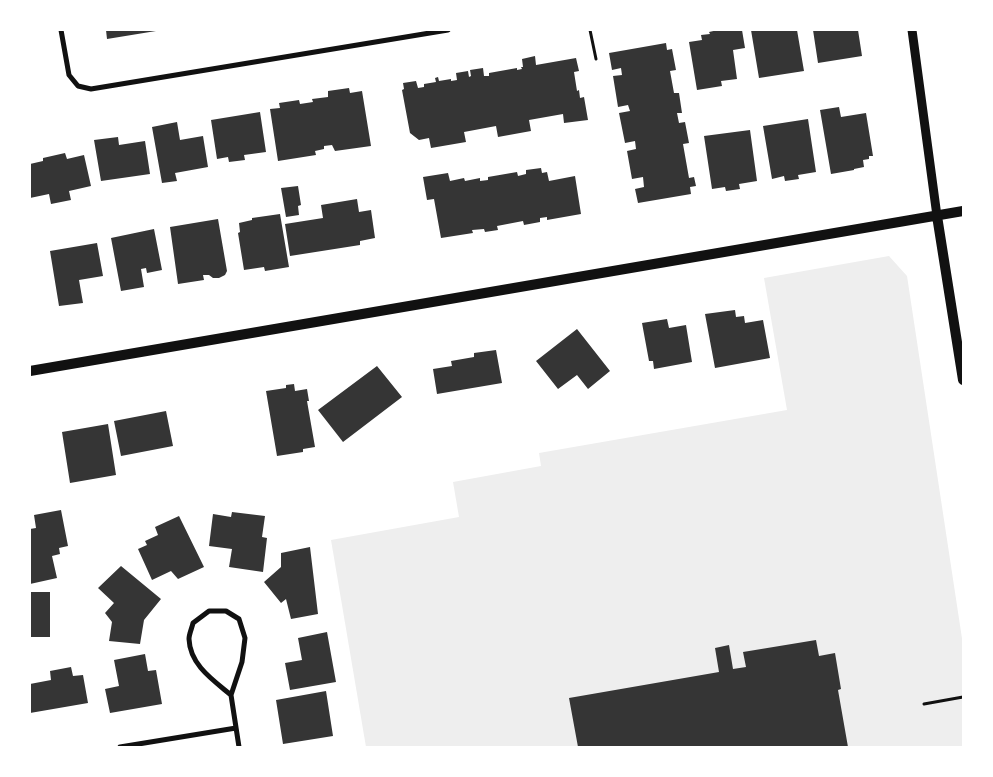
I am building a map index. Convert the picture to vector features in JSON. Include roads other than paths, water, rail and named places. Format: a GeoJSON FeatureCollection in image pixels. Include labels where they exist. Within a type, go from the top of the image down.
{"type":"FeatureCollection","features":[{"type":"Feature","properties":{"kind":"main road"},"geometry":{"type":"LineString","coordinates":[[30,372],[963,211]]}},
{"type":"Feature","properties":{"kind":"main road"},"geometry":{"type":"LineString","coordinates":[[937,216],[963,380]]}},
{"type":"Feature","properties":{"kind":"street"},"geometry":{"type":"LineString","coordinates":[[61,30],[69,75],[78,86],[91,89],[448,30]]}},
{"type":"Feature","properties":{"kind":"street"},"geometry":{"type":"LineString","coordinates":[[912,30],[937,216]]}},
{"type":"Feature","properties":{"kind":"street"},"geometry":{"type":"LineString","coordinates":[[231,695],[204,673],[194,656],[189,638],[193,623],[209,611],[226,611],[239,620],[245,638],[242,662],[231,695],[240,747]]}},
{"type":"Feature","properties":{"kind":"street"},"geometry":{"type":"LineString","coordinates":[[120,747],[236,728]]}}]}
